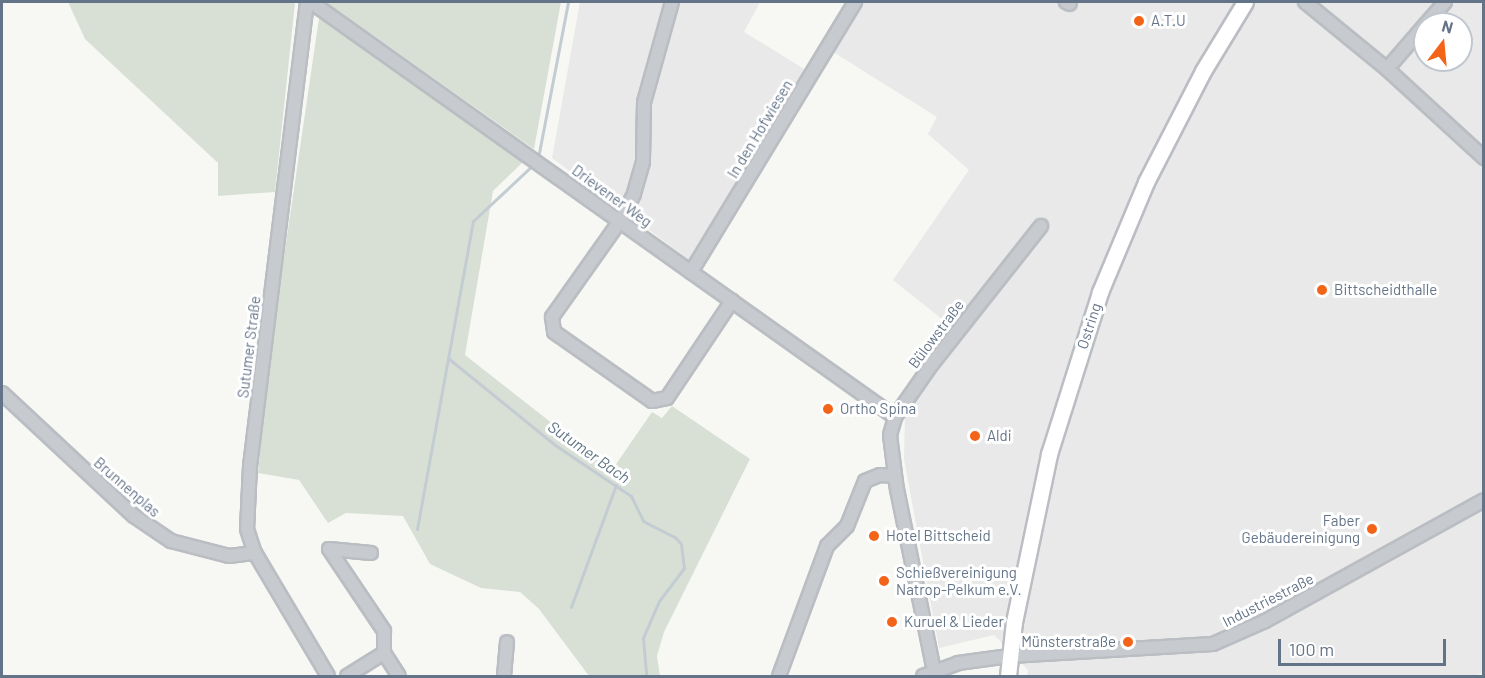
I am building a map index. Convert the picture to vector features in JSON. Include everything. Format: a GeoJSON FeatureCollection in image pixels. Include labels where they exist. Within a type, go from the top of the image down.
{"type":"FeatureCollection","features":[{"type":"Feature","properties":{"kind":"main road","name":"Ostring"},"geometry":{"type":"LineString","coordinates":[[1008,676],[1027,552],[1049,454],[1100,292],[1146,182],[1245,2]]}},
{"type":"Feature","properties":{"kind":"street","name":"Drievener Weg"},"geometry":{"type":"LineString","coordinates":[[309,2],[536,160],[895,417]]}},
{"type":"Feature","properties":{"kind":"street","name":"Sutumer Straße"},"geometry":{"type":"LineString","coordinates":[[309,2],[250,466],[247,529],[255,553],[328,676]]}},
{"type":"Feature","properties":{"kind":"street"},"geometry":{"type":"LineString","coordinates":[[672,2],[644,102],[643,162],[634,194],[620,220],[552,317],[554,332],[652,401],[667,398],[732,301]]}},
{"type":"Feature","properties":{"kind":"street","name":"In den Hofwiesen"},"geometry":{"type":"LineString","coordinates":[[691,272],[855,2]]}},
{"type":"Feature","properties":{"kind":"street"},"geometry":{"type":"LineString","coordinates":[[1305,2],[1387,69],[1484,159]]}},
{"type":"Feature","properties":{"kind":"street"},"geometry":{"type":"LineString","coordinates":[[1387,69],[1413,39]]}},
{"type":"Feature","properties":{"kind":"street","name":"Bülowstraße"},"geometry":{"type":"LineString","coordinates":[[931,675],[895,476],[890,435],[895,417],[932,363],[1041,226]]}},
{"type":"Feature","properties":{"kind":"street","name":"Brunnenplas"},"geometry":{"type":"LineString","coordinates":[[2,393],[134,516],[171,542],[228,556],[255,553]]}},
{"type":"Feature","properties":{"kind":"street"},"geometry":{"type":"LineString","coordinates":[[779,676],[827,546],[847,526],[865,481],[895,476]]}},
{"type":"Feature","properties":{"kind":"street","name":"Industriestraße"},"geometry":{"type":"LineString","coordinates":[[1010,656],[1213,644],[1265,621],[1484,500]]}},
{"type":"Feature","properties":{"kind":"street"},"geometry":{"type":"LineString","coordinates":[[371,553],[329,549],[384,631],[384,653],[399,676]]}},
{"type":"Feature","properties":{"kind":"street"},"geometry":{"type":"LineString","coordinates":[[504,676],[507,642]]}},
{"type":"Feature","properties":{"kind":"street"},"geometry":{"type":"LineString","coordinates":[[347,676],[384,653]]}},
{"type":"Feature","properties":{"kind":"street"},"geometry":{"type":"LineString","coordinates":[[931,675],[958,663],[1010,656]]}},
{"type":"Feature","properties":{"kind":"shaded area"},"geometry":{"type":"Polygon","coordinates":[[[68,2],[295,3],[275,192],[218,196],[218,163],[85,39],[68,2]]]}},
{"type":"Feature","properties":{"kind":"shaded area"},"geometry":{"type":"Polygon","coordinates":[[[326,2],[561,2],[534,149],[326,2]]]}},
{"type":"Feature","properties":{"kind":"shaded area"},"geometry":{"type":"Polygon","coordinates":[[[580,2],[760,2],[744,32],[809,72],[691,261],[552,158],[580,2]]]}},
{"type":"Feature","properties":{"kind":"shaded area"},"geometry":{"type":"Polygon","coordinates":[[[848,2],[1483,2],[1483,672],[1476,676],[1027,676],[1028,670],[994,635],[939,648],[904,459],[905,417],[962,335],[893,280],[969,170],[928,134],[937,117],[822,45],[848,2]]]}},
{"type":"Feature","properties":{"kind":"shaded area"},"geometry":{"type":"Polygon","coordinates":[[[319,18],[523,162],[493,191],[465,355],[612,470],[652,412],[662,418],[672,406],[750,459],[664,632],[657,656],[660,676],[589,676],[539,609],[520,592],[481,588],[430,564],[403,516],[346,513],[328,523],[299,480],[258,473],[268,366],[319,18]]]}},
{"type":"Feature","properties":{"kind":"waterway","name":"Sutumer Bach"},"geometry":{"type":"LineString","coordinates":[[538,158],[568,2]]}},
{"type":"Feature","properties":{"kind":"waterway","name":"Sutumer Bach"},"geometry":{"type":"LineString","coordinates":[[417,529],[473,221],[535,163]]}},
{"type":"Feature","properties":{"kind":"waterway","name":"Sutumer Bach"},"geometry":{"type":"LineString","coordinates":[[448,358],[555,445],[631,496],[643,521],[675,537],[681,544],[684,568],[659,601],[643,638],[646,676]]}},
{"type":"Feature","properties":{"kind":"waterway"},"geometry":{"type":"LineString","coordinates":[[571,607],[616,485]]}},
{"type":"Feature","properties":{"kind":"place","name":"A.T.U"},"geometry":{"type":"Point","coordinates":[1139,21]}},
{"type":"Feature","properties":{"kind":"place","name":"Bittscheidthalle"},"geometry":{"type":"Point","coordinates":[1322,290]}},
{"type":"Feature","properties":{"kind":"place","name":"Ortho Spina"},"geometry":{"type":"Point","coordinates":[828,409]}},
{"type":"Feature","properties":{"kind":"place","name":"Aldi"},"geometry":{"type":"Point","coordinates":[975,436]}},
{"type":"Feature","properties":{"kind":"place","name":"Faber Gebäudereinigung"},"geometry":{"type":"Point","coordinates":[1372,529]}},
{"type":"Feature","properties":{"kind":"place","name":"Hotel Bittscheid"},"geometry":{"type":"Point","coordinates":[874,536]}},
{"type":"Feature","properties":{"kind":"place","name":"Schießvereinigung Natrop-Pelkum e.V."},"geometry":{"type":"Point","coordinates":[884,581]}},
{"type":"Feature","properties":{"kind":"place","name":"Kuruel & Lieder"},"geometry":{"type":"Point","coordinates":[892,622]}},
{"type":"Feature","properties":{"kind":"place","name":"Münsterstraße"},"geometry":{"type":"Point","coordinates":[1128,642]}}]}
